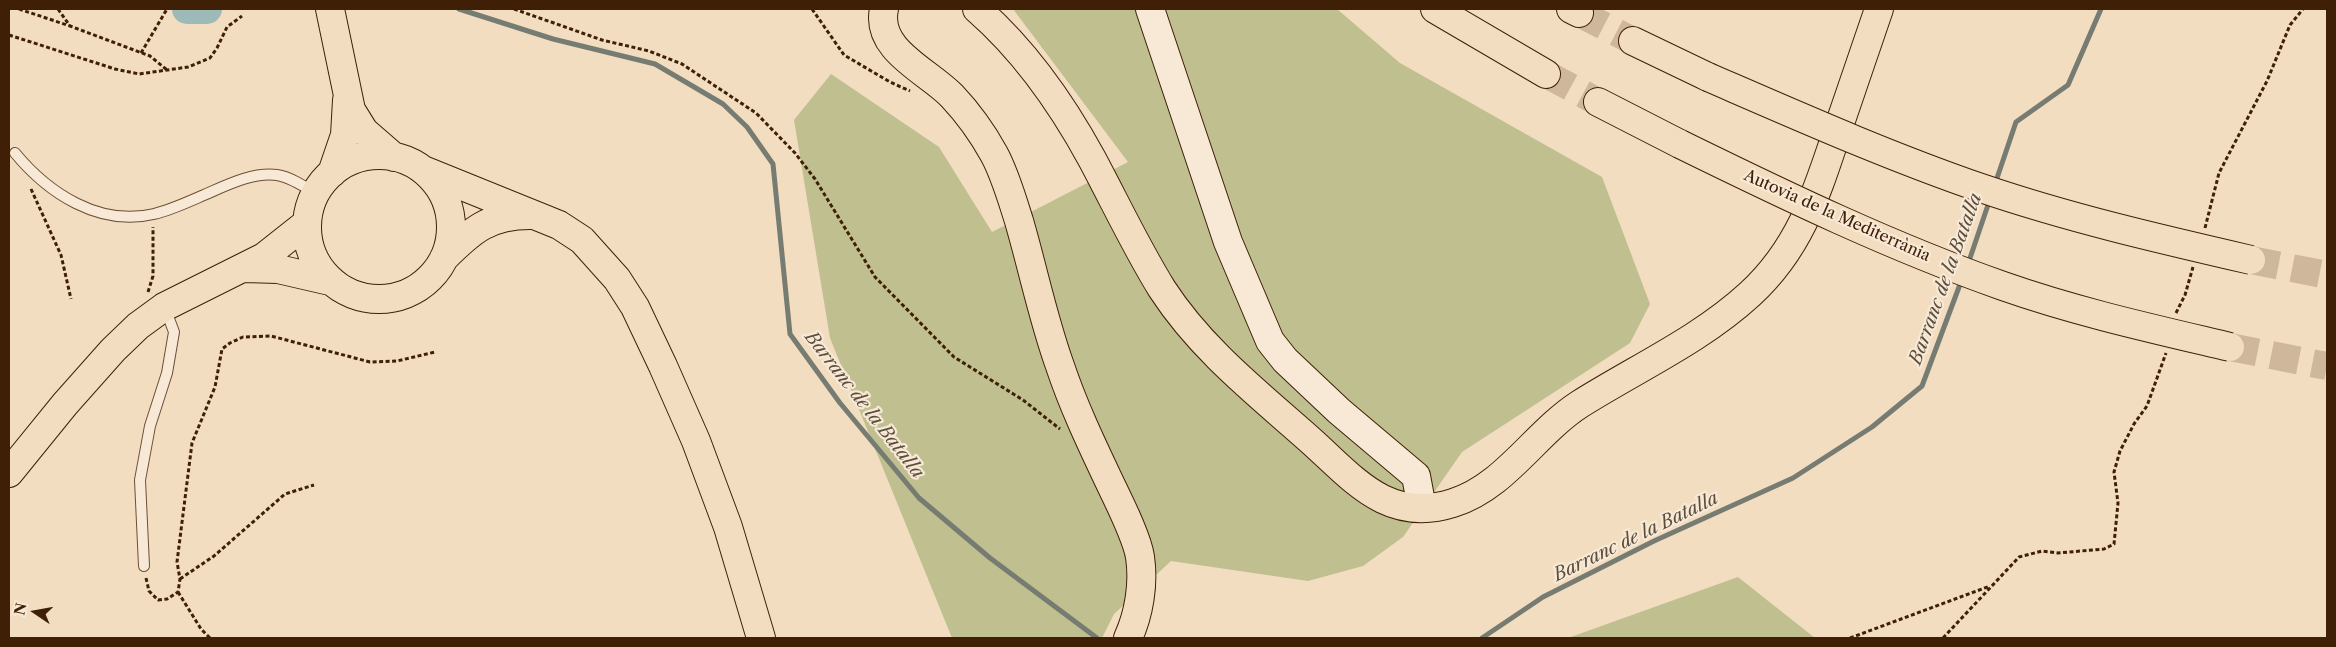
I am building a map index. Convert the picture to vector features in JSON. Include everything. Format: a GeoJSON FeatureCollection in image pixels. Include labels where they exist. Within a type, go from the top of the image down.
{"type":"FeatureCollection","features":[{"type":"Feature","properties":{"kind":"main road"},"geometry":{"type":"LineString","coordinates":[[330,9],[351,110],[364,131],[394,156]]}},
{"type":"Feature","properties":{"kind":"main road"},"geometry":{"type":"LineString","coordinates":[[884,9],[884,31],[888,38],[899,52],[951,96],[970,118],[994,154],[1004,178],[1026,244],[1060,367],[1122,508],[1140,556],[1141,592],[1130,633]]}},
{"type":"Feature","properties":{"kind":"main road"},"geometry":{"type":"LineString","coordinates":[[977,9],[999,30],[1027,62],[1060,106],[1092,159],[1162,288],[1199,338],[1268,405],[1361,486],[1388,502],[1422,508],[1452,503],[1479,491],[1496,479],[1561,416],[1676,349],[1747,297],[1767,277],[1786,254],[1804,224],[1821,181],[1879,9]]}},
{"type":"Feature","properties":{"kind":"main road"},"geometry":{"type":"LineString","coordinates":[[1435,9],[1546,74]]}},
{"type":"Feature","properties":{"kind":"main road"},"geometry":{"type":"LineString","coordinates":[[1633,41],[1708,77],[1882,151],[1980,188],[2078,218],[2251,260]]}},
{"type":"Feature","properties":{"kind":"main road"},"geometry":{"type":"LineString","coordinates":[[330,281],[319,268],[312,254],[307,223],[309,208],[345,135],[348,96]]}},
{"type":"Feature","properties":{"kind":"main road","name":"Autovia de la Mediterrània"},"geometry":{"type":"LineString","coordinates":[[1598,102],[1680,144],[1823,212],[1959,270],[2061,304],[2230,347]]}},
{"type":"Feature","properties":{"kind":"main road"},"geometry":{"type":"LineString","coordinates":[[323,183],[341,166],[361,157],[394,156],[471,191],[537,215],[559,225],[582,240],[617,279],[634,306],[696,441],[728,528],[761,638]]}},
{"type":"Feature","properties":{"kind":"main road"},"geometry":{"type":"LineString","coordinates":[[423,170],[433,179],[447,203],[451,231],[444,258]]}},
{"type":"Feature","properties":{"kind":"main road"},"geometry":{"type":"LineString","coordinates":[[244,268],[284,270],[330,281],[352,294],[388,299],[400,296],[422,285],[438,268],[444,258],[481,225],[508,216],[537,215]]}},
{"type":"Feature","properties":{"kind":"main road"},"geometry":{"type":"LineString","coordinates":[[9,473],[65,404],[113,350],[138,326],[164,307],[244,268],[277,248],[307,223]]}},
{"type":"Feature","properties":{"kind":"street"},"geometry":{"type":"LineString","coordinates":[[1150,9],[1234,259],[1270,342],[1285,360],[1339,411],[1416,476],[1422,508]]}},
{"type":"Feature","properties":{"kind":"lane"},"geometry":{"type":"LineString","coordinates":[[14,153],[47,187],[69,201],[101,213],[119,216],[152,214],[236,181],[258,175],[278,175],[323,183]]}},
{"type":"Feature","properties":{"kind":"lane"},"geometry":{"type":"LineString","coordinates":[[144,566],[140,480],[150,426],[167,373],[174,332],[164,307]]}},
{"type":"Feature","properties":{"kind":"path"},"geometry":{"type":"LineString","coordinates":[[19,9],[150,56],[168,70]]}},
{"type":"Feature","properties":{"kind":"path"},"geometry":{"type":"LineString","coordinates":[[58,9],[70,26]]}},
{"type":"Feature","properties":{"kind":"path"},"geometry":{"type":"LineString","coordinates":[[141,53],[167,9]]}},
{"type":"Feature","properties":{"kind":"path"},"geometry":{"type":"LineString","coordinates":[[514,9],[602,40],[649,51],[682,64],[756,113],[795,152],[815,179],[881,284],[954,358],[1022,400],[1068,435]]}},
{"type":"Feature","properties":{"kind":"path"},"geometry":{"type":"LineString","coordinates":[[812,9],[844,55],[890,82],[916,94]]}},
{"type":"Feature","properties":{"kind":"path"},"geometry":{"type":"LineString","coordinates":[[9,35],[127,73],[139,74],[188,67],[210,58],[227,27],[242,16]]}},
{"type":"Feature","properties":{"kind":"path"},"geometry":{"type":"LineString","coordinates":[[30,187],[61,255],[71,299]]}},
{"type":"Feature","properties":{"kind":"path"},"geometry":{"type":"LineString","coordinates":[[138,326],[153,276],[152,214]]}},
{"type":"Feature","properties":{"kind":"path"},"geometry":{"type":"LineString","coordinates":[[210,638],[201,629],[178,592],[180,579],[177,562],[192,443],[215,387],[222,349],[243,337],[271,336],[296,341],[345,357],[370,362],[397,361],[435,352]]}},
{"type":"Feature","properties":{"kind":"path"},"geometry":{"type":"LineString","coordinates":[[180,579],[214,556],[285,494],[314,486]]}},
{"type":"Feature","properties":{"kind":"path"},"geometry":{"type":"LineString","coordinates":[[144,566],[149,591],[158,600],[167,599],[178,592]]}},
{"type":"Feature","properties":{"kind":"path"},"geometry":{"type":"LineString","coordinates":[[1850,638],[1993,585],[1943,638]]}},
{"type":"Feature","properties":{"kind":"green space"},"geometry":{"type":"Polygon","coordinates":[[[1013,9],[1337,9],[1400,63],[1602,177],[1650,304],[1630,343],[1462,452],[1403,537],[1363,566],[1308,581],[1171,561],[1114,614],[1102,638],[952,638],[830,338],[794,120],[831,74],[939,147],[992,232],[1128,162],[1013,9]]]}},
{"type":"Feature","properties":{"kind":"green space"},"geometry":{"type":"Polygon","coordinates":[[[1738,577],[1815,638],[1568,638],[1738,577]]]}},
{"type":"Feature","properties":{"kind":"waterway"},"geometry":{"type":"LineString","coordinates":[[187,9],[207,9]]}},
{"type":"Feature","properties":{"kind":"waterway","name":"Barranc de la Batalla"},"geometry":{"type":"LineString","coordinates":[[459,9],[553,39],[655,64],[723,104],[747,127],[773,164],[790,334],[840,403],[919,498],[990,558],[1097,638]]}},
{"type":"Feature","properties":{"kind":"waterway","name":"Barranc de la Batalla"},"geometry":{"type":"LineString","coordinates":[[1995,184],[2016,122],[2068,85],[2101,9]]}},
{"type":"Feature","properties":{"kind":"waterway","name":"Barranc de la Batalla"},"geometry":{"type":"LineString","coordinates":[[1968,264],[1990,199]]}},
{"type":"Feature","properties":{"kind":"waterway","name":"Barranc de la Batalla"},"geometry":{"type":"LineString","coordinates":[[1482,638],[1543,597],[1654,541],[1793,478],[1872,427],[1922,386],[1962,279]]}},
{"type":"Feature","properties":{"kind":"tunnel"},"geometry":{"type":"LineString","coordinates":[[1579,13],[1633,41]]}},
{"type":"Feature","properties":{"kind":"tunnel"},"geometry":{"type":"LineString","coordinates":[[1546,74],[1598,102]]}},
{"type":"Feature","properties":{"kind":"tunnel"},"geometry":{"type":"LineString","coordinates":[[2251,260],[2327,275]]}},
{"type":"Feature","properties":{"kind":"tunnel"},"geometry":{"type":"LineString","coordinates":[[2230,347],[2327,366]]}}]}
